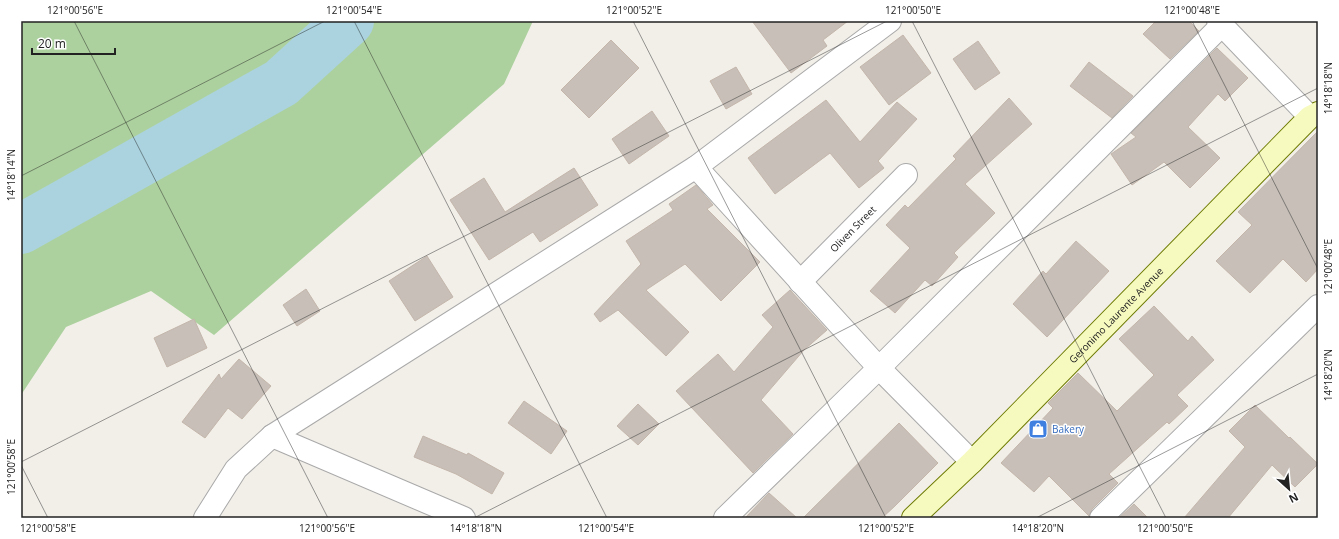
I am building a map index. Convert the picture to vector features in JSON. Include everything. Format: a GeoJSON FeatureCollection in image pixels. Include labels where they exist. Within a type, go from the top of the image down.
{"type":"FeatureCollection","features":[{"type":"Feature","properties":{"kind":"street"},"geometry":{"type":"LineString","coordinates":[[205,518],[236,469],[272,436],[696,167],[890,21]]}},
{"type":"Feature","properties":{"kind":"street"},"geometry":{"type":"LineString","coordinates":[[725,518],[879,368],[1220,23],[1314,115]]}},
{"type":"Feature","properties":{"kind":"street","name":"Geronimo Laurente Avenue"},"geometry":{"type":"LineString","coordinates":[[913,518],[972,462],[1314,115]]}},
{"type":"Feature","properties":{"kind":"street"},"geometry":{"type":"LineString","coordinates":[[696,167],[879,368],[972,462]]}},
{"type":"Feature","properties":{"kind":"street","name":"Oliven Street"},"geometry":{"type":"LineString","coordinates":[[800,282],[906,175]]}},
{"type":"Feature","properties":{"kind":"street"},"geometry":{"type":"LineString","coordinates":[[1101,518],[1318,306]]}},
{"type":"Feature","properties":{"kind":"street"},"geometry":{"type":"LineString","coordinates":[[272,436],[464,518]]}},
{"type":"Feature","properties":{"kind":"green space"},"geometry":{"type":"Polygon","coordinates":[[[26,21],[533,21],[504,84],[214,335],[151,291],[66,327],[21,395],[21,24],[26,21]]]}},
{"type":"Feature","properties":{"kind":"building"},"geometry":{"type":"Polygon","coordinates":[[[752,21],[848,21],[823,40],[827,46],[791,73],[752,21]]]}},
{"type":"Feature","properties":{"kind":"building"},"geometry":{"type":"Polygon","coordinates":[[[1156,21],[1189,21],[1199,31],[1170,59],[1143,34],[1156,21]]]}},
{"type":"Feature","properties":{"kind":"building"},"geometry":{"type":"Polygon","coordinates":[[[903,35],[931,73],[889,105],[860,67],[903,35]]]}},
{"type":"Feature","properties":{"kind":"building"},"geometry":{"type":"Polygon","coordinates":[[[611,40],[639,68],[589,118],[561,90],[611,40]]]}},
{"type":"Feature","properties":{"kind":"building"},"geometry":{"type":"Polygon","coordinates":[[[978,41],[1000,73],[975,90],[953,59],[978,41]]]}},
{"type":"Feature","properties":{"kind":"building"},"geometry":{"type":"Polygon","coordinates":[[[1217,48],[1248,78],[1225,101],[1218,94],[1188,127],[1220,158],[1190,188],[1164,162],[1132,185],[1111,154],[1136,137],[1131,133],[1217,48]]]}},
{"type":"Feature","properties":{"kind":"building"},"geometry":{"type":"Polygon","coordinates":[[[1089,62],[1133,96],[1112,118],[1070,86],[1089,62]]]}},
{"type":"Feature","properties":{"kind":"building"},"geometry":{"type":"Polygon","coordinates":[[[736,67],[752,94],[726,109],[710,81],[736,67]]]}},
{"type":"Feature","properties":{"kind":"building"},"geometry":{"type":"Polygon","coordinates":[[[1009,98],[1032,124],[965,184],[995,213],[954,253],[958,257],[932,286],[925,280],[895,313],[870,291],[910,248],[886,225],[905,205],[908,208],[956,159],[953,156],[1009,98]]]}},
{"type":"Feature","properties":{"kind":"building"},"geometry":{"type":"Polygon","coordinates":[[[826,100],[860,142],[897,102],[917,119],[878,161],[884,168],[859,188],[830,153],[775,194],[748,158],[826,100]]]}},
{"type":"Feature","properties":{"kind":"building"},"geometry":{"type":"Polygon","coordinates":[[[652,111],[669,136],[629,164],[612,139],[652,111]]]}},
{"type":"Feature","properties":{"kind":"building"},"geometry":{"type":"Polygon","coordinates":[[[1318,131],[1318,269],[1306,282],[1283,259],[1250,293],[1216,261],[1252,225],[1238,212],[1318,131]]]}},
{"type":"Feature","properties":{"kind":"building"},"geometry":{"type":"Polygon","coordinates":[[[574,168],[598,205],[540,242],[533,232],[489,260],[450,200],[484,178],[505,212],[574,168]]]}},
{"type":"Feature","properties":{"kind":"building"},"geometry":{"type":"Polygon","coordinates":[[[696,185],[713,205],[707,209],[760,262],[721,301],[685,264],[646,290],[689,332],[666,356],[618,310],[600,322],[594,314],[641,264],[626,241],[673,210],[669,204],[696,185]]]}},
{"type":"Feature","properties":{"kind":"building"},"geometry":{"type":"Polygon","coordinates":[[[1076,241],[1109,271],[1047,337],[1013,304],[1043,271],[1046,274],[1076,241]]]}},
{"type":"Feature","properties":{"kind":"building"},"geometry":{"type":"Polygon","coordinates":[[[427,256],[453,297],[415,321],[389,281],[427,256]]]}},
{"type":"Feature","properties":{"kind":"building"},"geometry":{"type":"Polygon","coordinates":[[[306,289],[320,311],[297,326],[283,305],[306,289]]]}},
{"type":"Feature","properties":{"kind":"building"},"geometry":{"type":"Polygon","coordinates":[[[790,290],[827,330],[804,350],[761,400],[793,434],[753,473],[676,391],[718,354],[734,372],[773,327],[762,315],[790,290]]]}},
{"type":"Feature","properties":{"kind":"building"},"geometry":{"type":"Polygon","coordinates":[[[1154,306],[1188,341],[1192,336],[1214,360],[1177,395],[1188,406],[1169,424],[1167,422],[1109,474],[1118,483],[1092,509],[1089,516],[1049,476],[1034,492],[1001,463],[1053,408],[1048,403],[1078,373],[1117,411],[1154,375],[1119,339],[1154,306]]]}},
{"type":"Feature","properties":{"kind":"building"},"geometry":{"type":"Polygon","coordinates":[[[194,319],[207,348],[167,367],[154,338],[194,319]]]}},
{"type":"Feature","properties":{"kind":"building"},"geometry":{"type":"Polygon","coordinates":[[[239,359],[271,386],[242,419],[228,408],[205,438],[182,422],[219,374],[221,379],[239,359]]]}},
{"type":"Feature","properties":{"kind":"building"},"geometry":{"type":"Polygon","coordinates":[[[524,401],[567,431],[551,454],[508,423],[524,401]]]}},
{"type":"Feature","properties":{"kind":"building"},"geometry":{"type":"Polygon","coordinates":[[[638,404],[659,424],[638,445],[617,426],[638,404]]]}},
{"type":"Feature","properties":{"kind":"building"},"geometry":{"type":"Polygon","coordinates":[[[1255,405],[1318,464],[1295,487],[1272,465],[1228,518],[1184,518],[1245,447],[1229,431],[1255,405]]]}},
{"type":"Feature","properties":{"kind":"building"},"geometry":{"type":"Polygon","coordinates":[[[899,423],[938,463],[895,506],[882,518],[803,518],[899,423]]]}},
{"type":"Feature","properties":{"kind":"building"},"geometry":{"type":"Polygon","coordinates":[[[423,436],[467,455],[468,453],[504,473],[492,494],[456,474],[414,457],[423,436]]]}},
{"type":"Feature","properties":{"kind":"building"},"geometry":{"type":"Polygon","coordinates":[[[769,493],[797,518],[745,518],[769,493]]]}},
{"type":"Feature","properties":{"kind":"building"},"geometry":{"type":"Polygon","coordinates":[[[1134,504],[1148,518],[1119,518],[1134,504]]]}},
{"type":"Feature","properties":{"kind":"waterway"},"geometry":{"type":"LineString","coordinates":[[21,229],[281,83],[349,21]]}},
{"type":"Feature","properties":{"kind":"place","name":"Bakery"},"geometry":{"type":"Point","coordinates":[1038,429]}}]}
